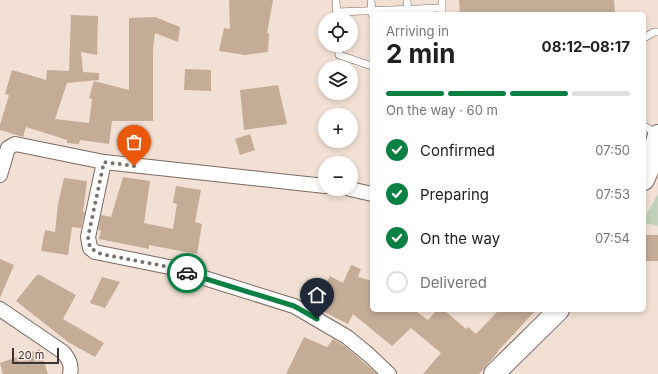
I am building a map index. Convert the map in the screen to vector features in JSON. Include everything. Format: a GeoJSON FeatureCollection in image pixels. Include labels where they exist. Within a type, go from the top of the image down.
{"type":"FeatureCollection","features":[{"type":"Feature","properties":{"kind":"main road"},"geometry":{"type":"LineString","coordinates":[[650,172],[658,135]]}},
{"type":"Feature","properties":{"kind":"main road"},"geometry":{"type":"LineString","coordinates":[[494,374],[558,312]]}},
{"type":"Feature","properties":{"kind":"street"},"geometry":{"type":"LineString","coordinates":[[0,175],[8,148],[16,144],[104,162],[318,185]]}},
{"type":"Feature","properties":{"kind":"street"},"geometry":{"type":"LineString","coordinates":[[104,162],[88,237],[90,248],[95,252],[169,267],[294,306],[347,337],[389,374]]}},
{"type":"Feature","properties":{"kind":"street"},"geometry":{"type":"LineString","coordinates":[[358,191],[370,194]]}},
{"type":"Feature","properties":{"kind":"street"},"geometry":{"type":"LineString","coordinates":[[0,309],[63,352],[68,357],[70,363],[70,374]]}},
{"type":"Feature","properties":{"kind":"lane"},"geometry":{"type":"LineString","coordinates":[[336,0],[337,12]]}},
{"type":"Feature","properties":{"kind":"lane"},"geometry":{"type":"LineString","coordinates":[[371,0],[372,12],[442,11],[442,0]]}},
{"type":"Feature","properties":{"kind":"lane"},"geometry":{"type":"LineString","coordinates":[[407,0],[408,12]]}},
{"type":"Feature","properties":{"kind":"lane"},"geometry":{"type":"LineString","coordinates":[[358,14],[370,12]]}},
{"type":"Feature","properties":{"kind":"lane"},"geometry":{"type":"LineString","coordinates":[[646,37],[654,32],[658,32]]}},
{"type":"Feature","properties":{"kind":"lane"},"geometry":{"type":"LineString","coordinates":[[339,52],[339,56],[370,65]]}},
{"type":"Feature","properties":{"kind":"lane"},"geometry":{"type":"LineString","coordinates":[[646,127],[658,134],[646,136]]}},
{"type":"Feature","properties":{"kind":"green space"},"geometry":{"type":"Polygon","coordinates":[[[658,194],[658,226],[646,223],[646,215],[658,194]]]}},
{"type":"Feature","properties":{"kind":"building"},"geometry":{"type":"Polygon","coordinates":[[[229,0],[273,0],[267,33],[269,33],[268,52],[245,55],[219,51],[224,28],[230,29],[229,0]]]}},
{"type":"Feature","properties":{"kind":"building"},"geometry":{"type":"Polygon","coordinates":[[[459,0],[614,0],[615,12],[460,12],[459,0]]]}},
{"type":"Feature","properties":{"kind":"building"},"geometry":{"type":"Polygon","coordinates":[[[71,15],[98,16],[97,55],[81,52],[83,72],[99,73],[99,80],[67,83],[55,119],[89,123],[92,99],[89,98],[94,81],[129,90],[129,18],[155,17],[180,27],[178,42],[155,33],[153,50],[153,121],[112,121],[109,144],[80,140],[79,144],[67,143],[67,140],[26,127],[23,137],[0,130],[0,125],[9,95],[5,94],[12,70],[46,80],[47,70],[69,71],[71,15]]]}},
{"type":"Feature","properties":{"kind":"building"},"geometry":{"type":"Polygon","coordinates":[[[185,69],[211,70],[211,91],[184,90],[185,69]]]}},
{"type":"Feature","properties":{"kind":"building"},"geometry":{"type":"Polygon","coordinates":[[[278,85],[287,124],[244,130],[240,90],[278,85]]]}},
{"type":"Feature","properties":{"kind":"building"},"geometry":{"type":"Polygon","coordinates":[[[250,134],[255,150],[240,155],[235,139],[250,134]]]}},
{"type":"Feature","properties":{"kind":"building"},"geometry":{"type":"Polygon","coordinates":[[[123,177],[150,181],[144,223],[173,229],[177,204],[173,203],[176,186],[201,190],[195,222],[202,224],[197,254],[149,245],[149,249],[99,239],[101,230],[98,230],[101,215],[111,217],[123,177]]]}},
{"type":"Feature","properties":{"kind":"building"},"geometry":{"type":"Polygon","coordinates":[[[64,178],[87,181],[83,212],[85,212],[81,228],[72,227],[68,255],[41,251],[45,230],[55,232],[58,204],[64,178]]]}},
{"type":"Feature","properties":{"kind":"building"},"geometry":{"type":"Polygon","coordinates":[[[646,235],[658,235],[658,261],[646,261],[646,235]]]}},
{"type":"Feature","properties":{"kind":"building"},"geometry":{"type":"Polygon","coordinates":[[[0,259],[14,265],[0,298],[0,259]]]}},
{"type":"Feature","properties":{"kind":"building"},"geometry":{"type":"Polygon","coordinates":[[[351,265],[361,269],[358,277],[370,280],[370,312],[417,312],[428,320],[435,312],[446,312],[466,329],[468,327],[476,334],[497,312],[534,312],[479,374],[423,374],[441,353],[411,328],[392,346],[353,314],[348,324],[314,307],[330,276],[343,283],[351,265]]]}},
{"type":"Feature","properties":{"kind":"building"},"geometry":{"type":"Polygon","coordinates":[[[38,274],[76,295],[63,319],[104,343],[95,357],[68,342],[16,301],[38,274]]]}},
{"type":"Feature","properties":{"kind":"building"},"geometry":{"type":"Polygon","coordinates":[[[102,277],[120,282],[105,308],[90,303],[102,277]]]}},
{"type":"Feature","properties":{"kind":"building"},"geometry":{"type":"Polygon","coordinates":[[[304,337],[327,347],[333,339],[346,347],[377,374],[286,374],[304,337]]]}},
{"type":"Feature","properties":{"kind":"building"},"geometry":{"type":"Polygon","coordinates":[[[40,349],[48,374],[3,374],[0,363],[40,349]]]}},
{"type":"Feature","properties":{"kind":"way so far"},"geometry":{"type":"LineString","coordinates":[[134,166],[104,162],[88,237],[90,248],[101,254],[169,267],[187,273]]}},
{"type":"Feature","properties":{"kind":"route"},"geometry":{"type":"LineString","coordinates":[[187,273],[294,306],[317,319]]}}]}
